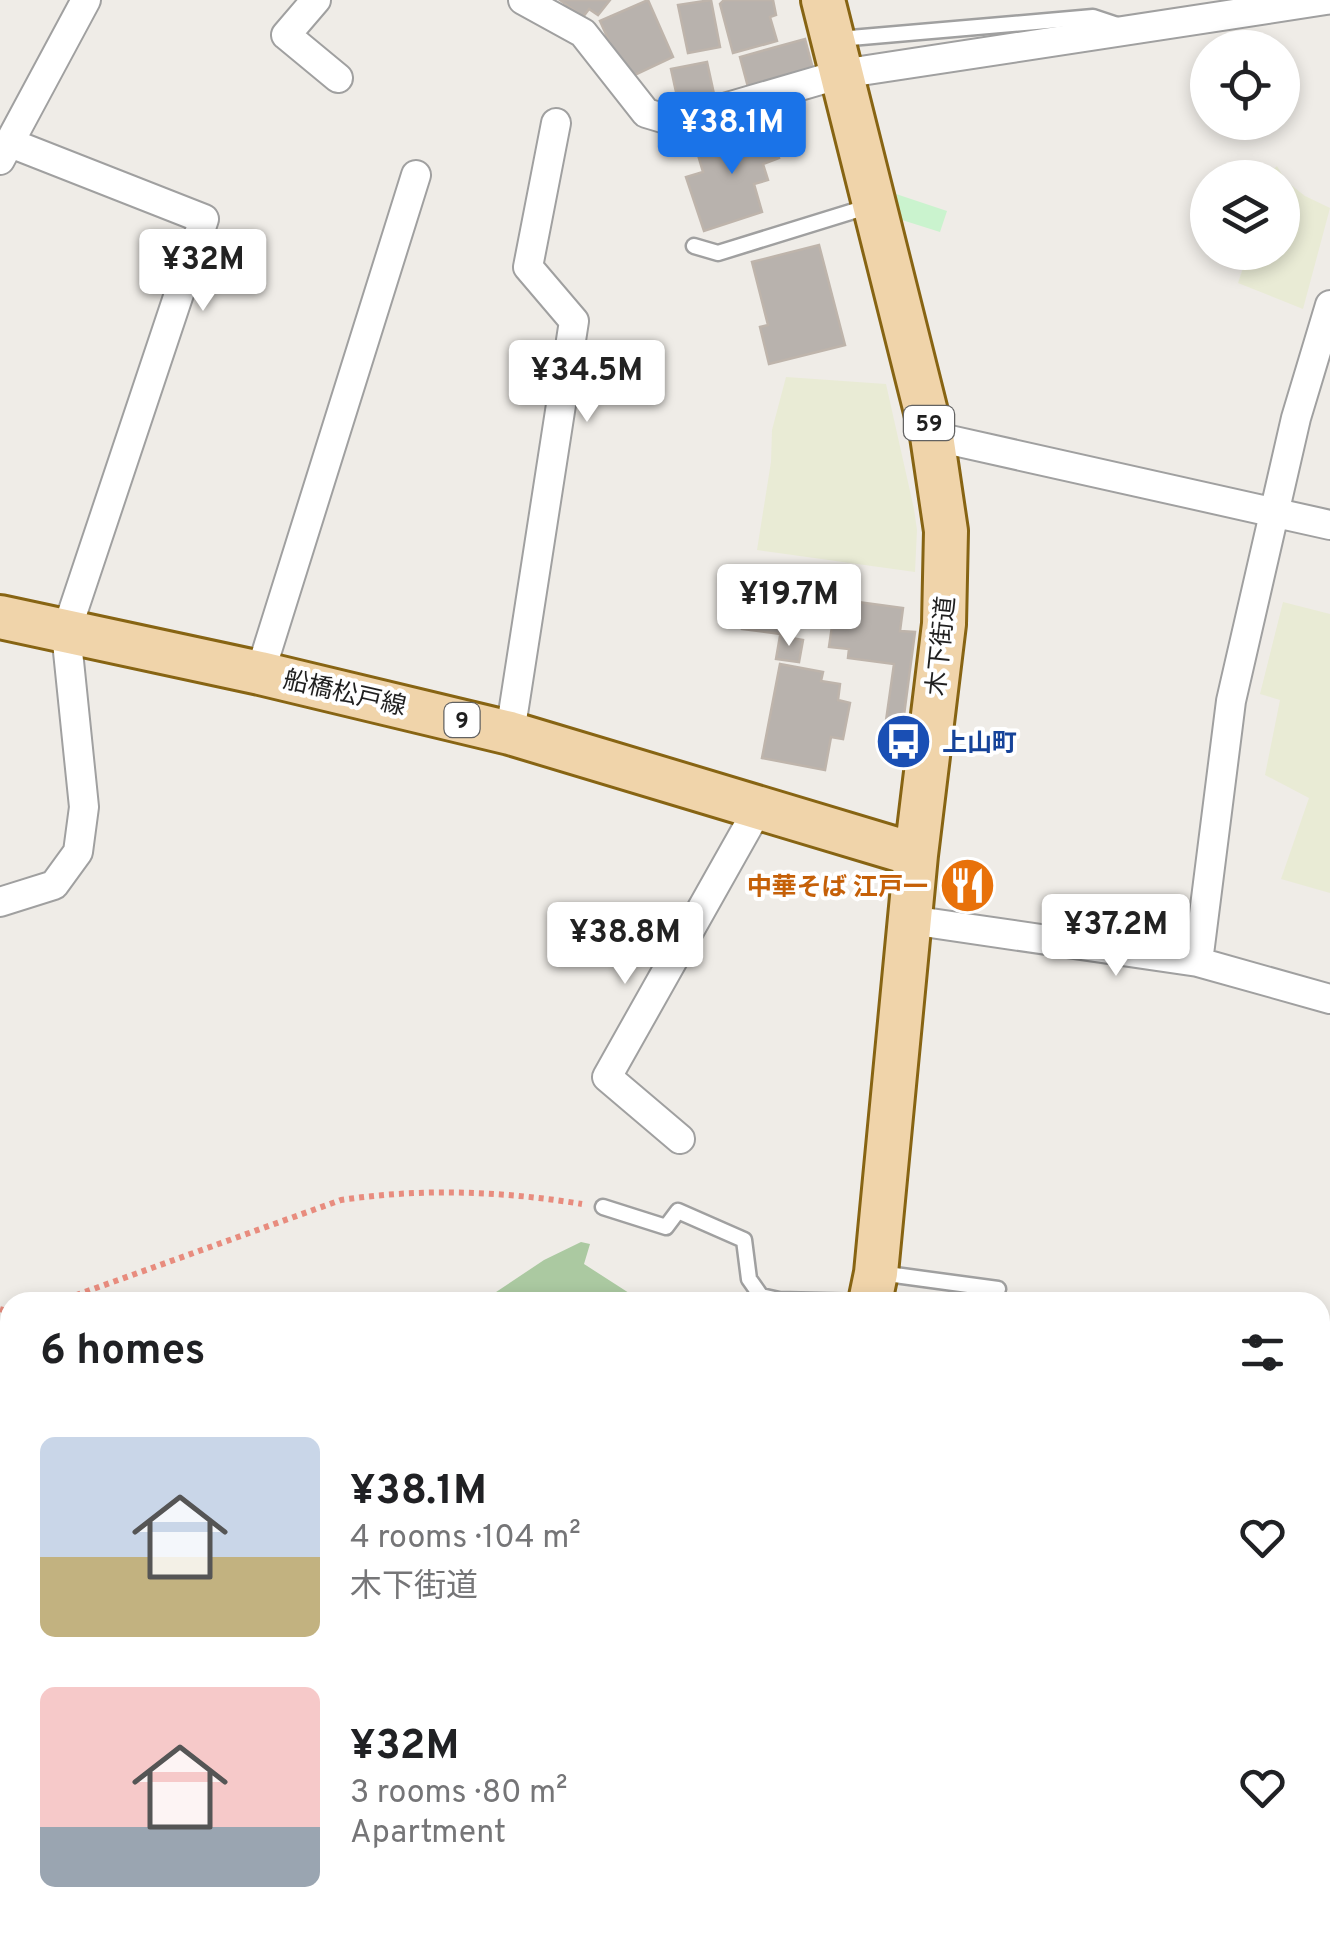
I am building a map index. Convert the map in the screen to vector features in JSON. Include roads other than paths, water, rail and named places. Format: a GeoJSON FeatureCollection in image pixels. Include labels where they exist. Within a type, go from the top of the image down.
{"type":"FeatureCollection","features":[{"type":"Feature","properties":{"kind":"main road","name":"木下街道"},"geometry":{"type":"LineString","coordinates":[[833,38],[932,436],[946,531],[947,575],[872,1288]]}},
{"type":"Feature","properties":{"kind":"main road","name":"船橋松戸線"},"geometry":{"type":"LineString","coordinates":[[0,616],[510,732],[916,856]]}},
{"type":"Feature","properties":{"kind":"street"},"geometry":{"type":"LineString","coordinates":[[0,902],[54,885],[78,852],[84,807],[66,632],[204,219],[4,151],[86,0]]}},
{"type":"Feature","properties":{"kind":"street"},"geometry":{"type":"LineString","coordinates":[[316,0],[286,35],[338,78]]}},
{"type":"Feature","properties":{"kind":"street"},"geometry":{"type":"LineString","coordinates":[[523,0],[583,33],[646,112],[676,122],[833,38],[1130,30],[1326,0]]}},
{"type":"Feature","properties":{"kind":"street"},"geometry":{"type":"LineString","coordinates":[[510,732],[574,321],[528,267],[556,123]]}},
{"type":"Feature","properties":{"kind":"street"},"geometry":{"type":"LineString","coordinates":[[260,673],[416,175]]}},
{"type":"Feature","properties":{"kind":"street"},"geometry":{"type":"LineString","coordinates":[[1198,962],[1231,702],[1296,418],[1330,304]]}},
{"type":"Feature","properties":{"kind":"street"},"geometry":{"type":"LineString","coordinates":[[932,436],[1330,525]]}},
{"type":"Feature","properties":{"kind":"street"},"geometry":{"type":"LineString","coordinates":[[680,1140],[608,1078],[758,808]]}},
{"type":"Feature","properties":{"kind":"street"},"geometry":{"type":"LineString","coordinates":[[910,920],[1198,962],[1330,998]]}},
{"type":"Feature","properties":{"kind":"lane"},"geometry":{"type":"LineString","coordinates":[[694,246],[718,253],[875,204]]}},
{"type":"Feature","properties":{"kind":"lane"},"geometry":{"type":"LineString","coordinates":[[603,1208],[666,1227],[678,1211],[744,1240],[748,1279],[758,1292]]}},
{"type":"Feature","properties":{"kind":"lane"},"geometry":{"type":"LineString","coordinates":[[841,1292],[872,1288],[998,1289]]}},
{"type":"Feature","properties":{"kind":"place","name":"上山町"},"geometry":{"type":"Point","coordinates":[903,742]}},
{"type":"Feature","properties":{"kind":"place","name":"中華そば 江戸一"},"geometry":{"type":"Point","coordinates":[967,886]}}]}
